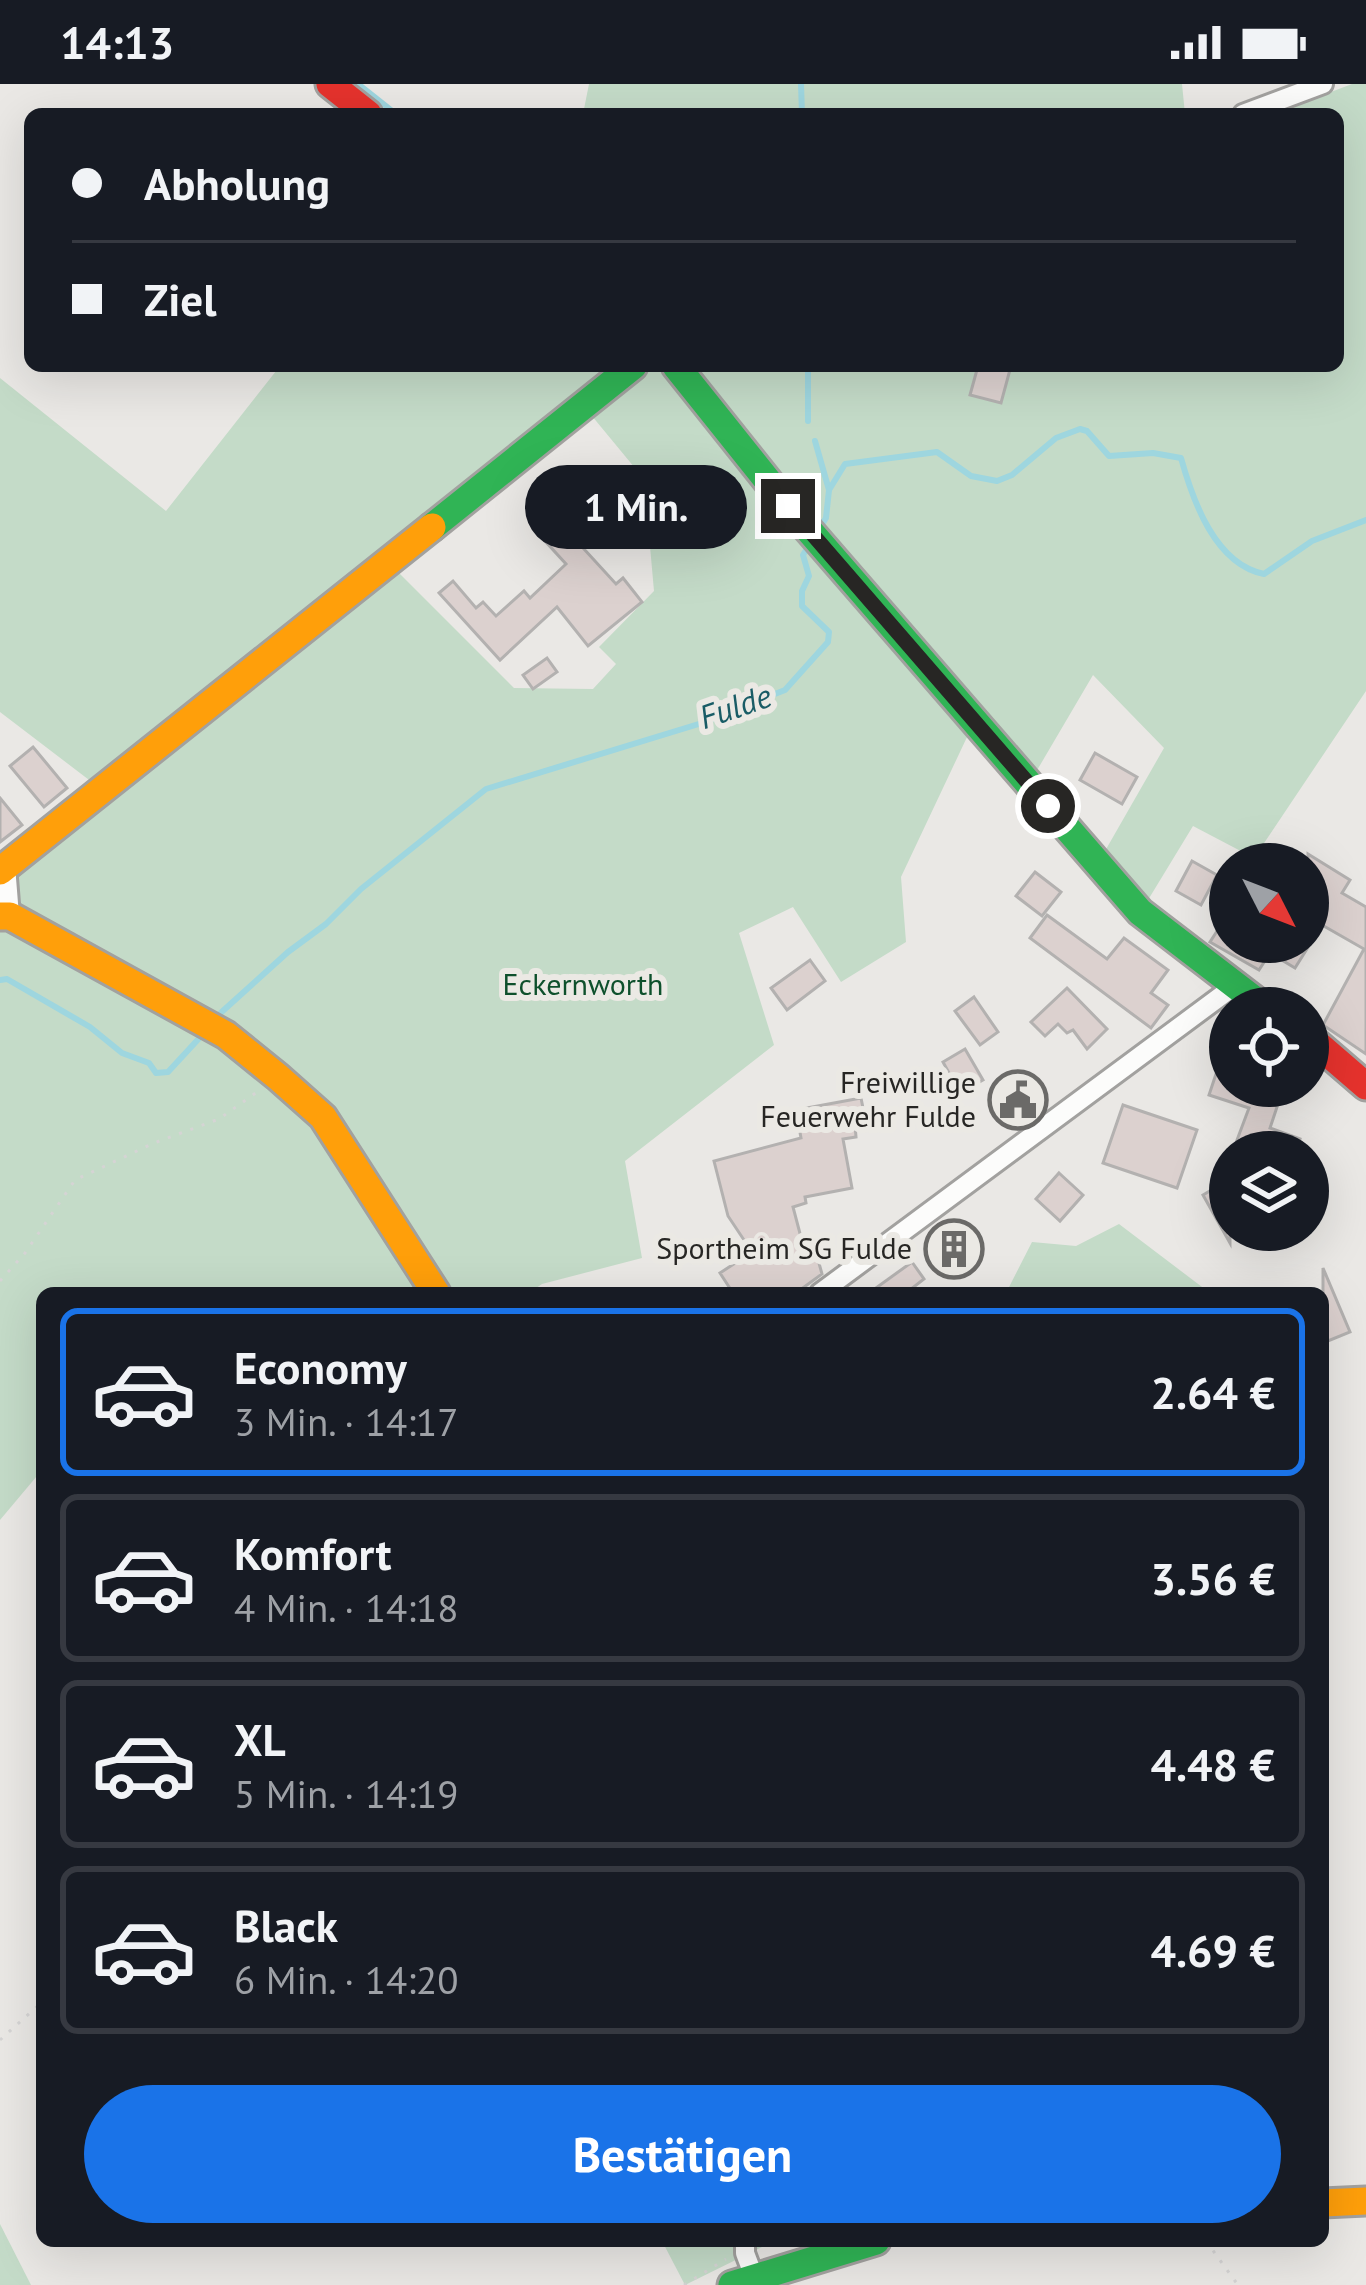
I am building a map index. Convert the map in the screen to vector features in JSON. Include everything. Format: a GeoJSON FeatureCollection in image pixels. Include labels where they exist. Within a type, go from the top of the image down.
{"type":"FeatureCollection","features":[{"type":"Feature","properties":{"kind":"street"},"geometry":{"type":"LineString","coordinates":[[330,84],[360,108]]}},
{"type":"Feature","properties":{"kind":"street"},"geometry":{"type":"LineString","coordinates":[[1259,108],[1323,84]]}},
{"type":"Feature","properties":{"kind":"street"},"geometry":{"type":"LineString","coordinates":[[432,1287],[323,1118],[226,1035],[5,916],[3,868],[625,372]]}},
{"type":"Feature","properties":{"kind":"street"},"geometry":{"type":"LineString","coordinates":[[681,372],[788,506],[1140,912],[1233,987]]}},
{"type":"Feature","properties":{"kind":"street"},"geometry":{"type":"LineString","coordinates":[[828,1287],[1209,1005]]}},
{"type":"Feature","properties":{"kind":"street"},"geometry":{"type":"LineString","coordinates":[[1329,1054],[1366,1086]]}},
{"type":"Feature","properties":{"kind":"street"},"geometry":{"type":"LineString","coordinates":[[1329,2204],[1366,2201]]}},
{"type":"Feature","properties":{"kind":"street"},"geometry":{"type":"LineString","coordinates":[[744,2264],[842,2247]]}},
{"type":"Feature","properties":{"kind":"path"},"geometry":{"type":"LineString","coordinates":[[0,1281],[75,1180],[219,1119],[278,1077]]}},
{"type":"Feature","properties":{"kind":"path"},"geometry":{"type":"LineString","coordinates":[[0,2040],[36,2007]]}},
{"type":"Feature","properties":{"kind":"path"},"geometry":{"type":"LineString","coordinates":[[1210,2247],[1238,2285]]}},
{"type":"Feature","properties":{"kind":"path"},"geometry":{"type":"LineString","coordinates":[[684,2285],[730,2257],[744,2264]]}},
{"type":"Feature","properties":{"kind":"green space"},"geometry":{"type":"Polygon","coordinates":[[[589,84],[1182,84],[1184,108],[584,108],[589,84]]]}},
{"type":"Feature","properties":{"kind":"green space","name":"Eckernworth"},"geometry":{"type":"Polygon","coordinates":[[[1352,84],[1366,84],[1366,691],[1264,843],[1225,843],[1193,826],[1148,900],[1105,851],[1164,748],[1093,675],[1036,772],[729,454],[968,735],[901,877],[906,942],[841,982],[793,907],[739,933],[774,1045],[625,1161],[642,1258],[538,1287],[36,1287],[36,1477],[0,1520],[0,884],[394,568],[514,688],[593,689],[616,664],[599,647],[654,591],[644,479],[587,410],[635,372],[1344,372],[1344,108],[1289,108],[1352,84]]]}},
{"type":"Feature","properties":{"kind":"green space"},"geometry":{"type":"Polygon","coordinates":[[[275,372],[608,372],[97,786],[0,712],[0,378],[166,511],[275,372]]]}},
{"type":"Feature","properties":{"kind":"green space"},"geometry":{"type":"Polygon","coordinates":[[[1119,1224],[1202,1287],[1009,1287],[1032,1242],[1076,1246],[1119,1224]]]}},
{"type":"Feature","properties":{"kind":"green space"},"geometry":{"type":"Polygon","coordinates":[[[0,2224],[31,2285],[0,2285],[0,2224]]]}},
{"type":"Feature","properties":{"kind":"green space"},"geometry":{"type":"Polygon","coordinates":[[[665,2247],[762,2247],[685,2285],[665,2247]]]}},
{"type":"Feature","properties":{"kind":"building"},"geometry":{"type":"Polygon","coordinates":[[[976,372],[1009,372],[1001,403],[970,395],[976,372]]]}},
{"type":"Feature","properties":{"kind":"building"},"geometry":{"type":"Polygon","coordinates":[[[562,525],[616,584],[623,578],[642,602],[588,646],[557,607],[500,660],[439,593],[453,581],[476,608],[483,602],[496,616],[524,591],[530,598],[566,564],[545,541],[562,525]]]}},
{"type":"Feature","properties":{"kind":"building"},"geometry":{"type":"Polygon","coordinates":[[[547,658],[557,672],[533,689],[523,675],[547,658]]]}},
{"type":"Feature","properties":{"kind":"building"},"geometry":{"type":"Polygon","coordinates":[[[33,747],[67,788],[44,807],[10,766],[33,747]]]}},
{"type":"Feature","properties":{"kind":"building"},"geometry":{"type":"Polygon","coordinates":[[[1095,753],[1137,777],[1122,804],[1080,780],[1095,753]]]}},
{"type":"Feature","properties":{"kind":"building"},"geometry":{"type":"Polygon","coordinates":[[[0,798],[22,825],[0,842],[0,798]]]}},
{"type":"Feature","properties":{"kind":"building"},"geometry":{"type":"Polygon","coordinates":[[[1192,861],[1209,871],[1209,890],[1201,905],[1176,891],[1192,861]]]}},
{"type":"Feature","properties":{"kind":"building"},"geometry":{"type":"Polygon","coordinates":[[[1329,867],[1350,880],[1342,893],[1366,907],[1366,1054],[1329,1029],[1329,1014],[1364,949],[1329,929],[1329,867]]]}},
{"type":"Feature","properties":{"kind":"building"},"geometry":{"type":"Polygon","coordinates":[[[1035,872],[1061,892],[1042,916],[1016,896],[1035,872]]]}},
{"type":"Feature","properties":{"kind":"building"},"geometry":{"type":"Polygon","coordinates":[[[1047,915],[1107,959],[1124,938],[1168,970],[1151,993],[1168,1005],[1151,1028],[1030,938],[1047,915]]]}},
{"type":"Feature","properties":{"kind":"building"},"geometry":{"type":"Polygon","coordinates":[[[810,960],[825,981],[787,1010],[771,988],[810,960]]]}},
{"type":"Feature","properties":{"kind":"building"},"geometry":{"type":"Polygon","coordinates":[[[1067,988],[1107,1029],[1087,1049],[1073,1030],[1067,1033],[1058,1024],[1045,1036],[1031,1022],[1067,988]]]}},
{"type":"Feature","properties":{"kind":"building"},"geometry":{"type":"Polygon","coordinates":[[[974,997],[998,1032],[980,1045],[955,1011],[974,997]]]}},
{"type":"Feature","properties":{"kind":"building"},"geometry":{"type":"Polygon","coordinates":[[[965,1049],[983,1080],[960,1093],[943,1062],[965,1049]]]}},
{"type":"Feature","properties":{"kind":"building"},"geometry":{"type":"Polygon","coordinates":[[[1026,1082],[1038,1097],[1012,1117],[1000,1102],[1026,1082]]]}},
{"type":"Feature","properties":{"kind":"building"},"geometry":{"type":"Polygon","coordinates":[[[861,1098],[866,1123],[855,1125],[856,1137],[843,1139],[852,1188],[805,1197],[806,1203],[793,1207],[803,1245],[812,1238],[822,1274],[804,1287],[729,1287],[720,1273],[752,1252],[728,1216],[714,1161],[801,1138],[796,1110],[861,1098]]]}},
{"type":"Feature","properties":{"kind":"building"},"geometry":{"type":"Polygon","coordinates":[[[1123,1105],[1197,1130],[1177,1188],[1103,1163],[1123,1105]]]}},
{"type":"Feature","properties":{"kind":"building"},"geometry":{"type":"Polygon","coordinates":[[[1277,1107],[1270,1128],[1278,1131],[1240,1131],[1249,1108],[1277,1107]]]}},
{"type":"Feature","properties":{"kind":"building"},"geometry":{"type":"Polygon","coordinates":[[[1059,1173],[1083,1195],[1060,1221],[1036,1199],[1059,1173]]]}},
{"type":"Feature","properties":{"kind":"building","name":"Sportheim SG Fulde"},"geometry":{"type":"Polygon","coordinates":[[[950,1225],[977,1257],[957,1274],[931,1241],[950,1225]]]}},
{"type":"Feature","properties":{"kind":"building"},"geometry":{"type":"Polygon","coordinates":[[[912,1262],[924,1279],[914,1287],[877,1287],[912,1262]]]}},
{"type":"Feature","properties":{"kind":"building"},"geometry":{"type":"Polygon","coordinates":[[[1323,1268],[1350,1332],[1329,1341],[1329,1287],[1323,1287],[1323,1268]]]}},
{"type":"Feature","properties":{"kind":"waterway"},"geometry":{"type":"LineString","coordinates":[[358,84],[388,108]]}},
{"type":"Feature","properties":{"kind":"waterway"},"geometry":{"type":"LineString","coordinates":[[801,84],[802,108]]}},
{"type":"Feature","properties":{"kind":"waterway"},"geometry":{"type":"LineString","coordinates":[[808,372],[808,421]]}},
{"type":"Feature","properties":{"kind":"waterway","name":"Fulde"},"geometry":{"type":"LineString","coordinates":[[818,531],[826,518],[829,490],[845,464],[937,452],[971,476],[997,481],[1012,475],[1056,438],[1080,429],[1109,456],[1153,453],[1181,458],[1192,493],[1219,544],[1232,558],[1264,574],[1312,541],[1366,520]]}},
{"type":"Feature","properties":{"kind":"waterway"},"geometry":{"type":"LineString","coordinates":[[815,441],[829,490]]}},
{"type":"Feature","properties":{"kind":"waterway","name":"Fulde"},"geometry":{"type":"LineString","coordinates":[[215,1018],[361,889],[486,789],[702,723],[785,690],[828,642],[829,632],[802,606],[809,576],[803,555],[811,542]]}},
{"type":"Feature","properties":{"kind":"waterway","name":"Fulde"},"geometry":{"type":"LineString","coordinates":[[0,980],[7,979],[90,1027],[122,1053],[149,1063],[156,1073],[168,1072],[204,1033]]}},
{"type":"Feature","properties":{"kind":"traffic: fast"},"geometry":{"type":"LineString","coordinates":[[432,527],[626,372]]}},
{"type":"Feature","properties":{"kind":"traffic: fast"},"geometry":{"type":"LineString","coordinates":[[681,372],[787,505],[1140,912],[1238,987]]}},
{"type":"Feature","properties":{"kind":"traffic: fast"},"geometry":{"type":"LineString","coordinates":[[732,2285],[856,2247]]}},
{"type":"Feature","properties":{"kind":"traffic: slow"},"geometry":{"type":"LineString","coordinates":[[0,871],[432,527]]}},
{"type":"Feature","properties":{"kind":"traffic: slow"},"geometry":{"type":"LineString","coordinates":[[0,916],[10,916],[226,1035],[278,1077],[323,1117],[432,1287]]}},
{"type":"Feature","properties":{"kind":"traffic: slow"},"geometry":{"type":"LineString","coordinates":[[1329,2203],[1366,2201]]}},
{"type":"Feature","properties":{"kind":"traffic: jam"},"geometry":{"type":"LineString","coordinates":[[330,84],[360,108]]}},
{"type":"Feature","properties":{"kind":"traffic: jam"},"geometry":{"type":"LineString","coordinates":[[1329,1054],[1366,1086]]}},
{"type":"Feature","properties":{"kind":"place","name":"Freiwillige Feuerwehr Fulde"},"geometry":{"type":"Point","coordinates":[1018,1100]}},
{"type":"Feature","properties":{"kind":"place","name":"Sportheim SG Fulde"},"geometry":{"type":"Point","coordinates":[954,1249]}},
{"type":"Feature","properties":{"kind":"route"},"geometry":{"type":"LineString","coordinates":[[788,506],[1048,806]]}}]}
